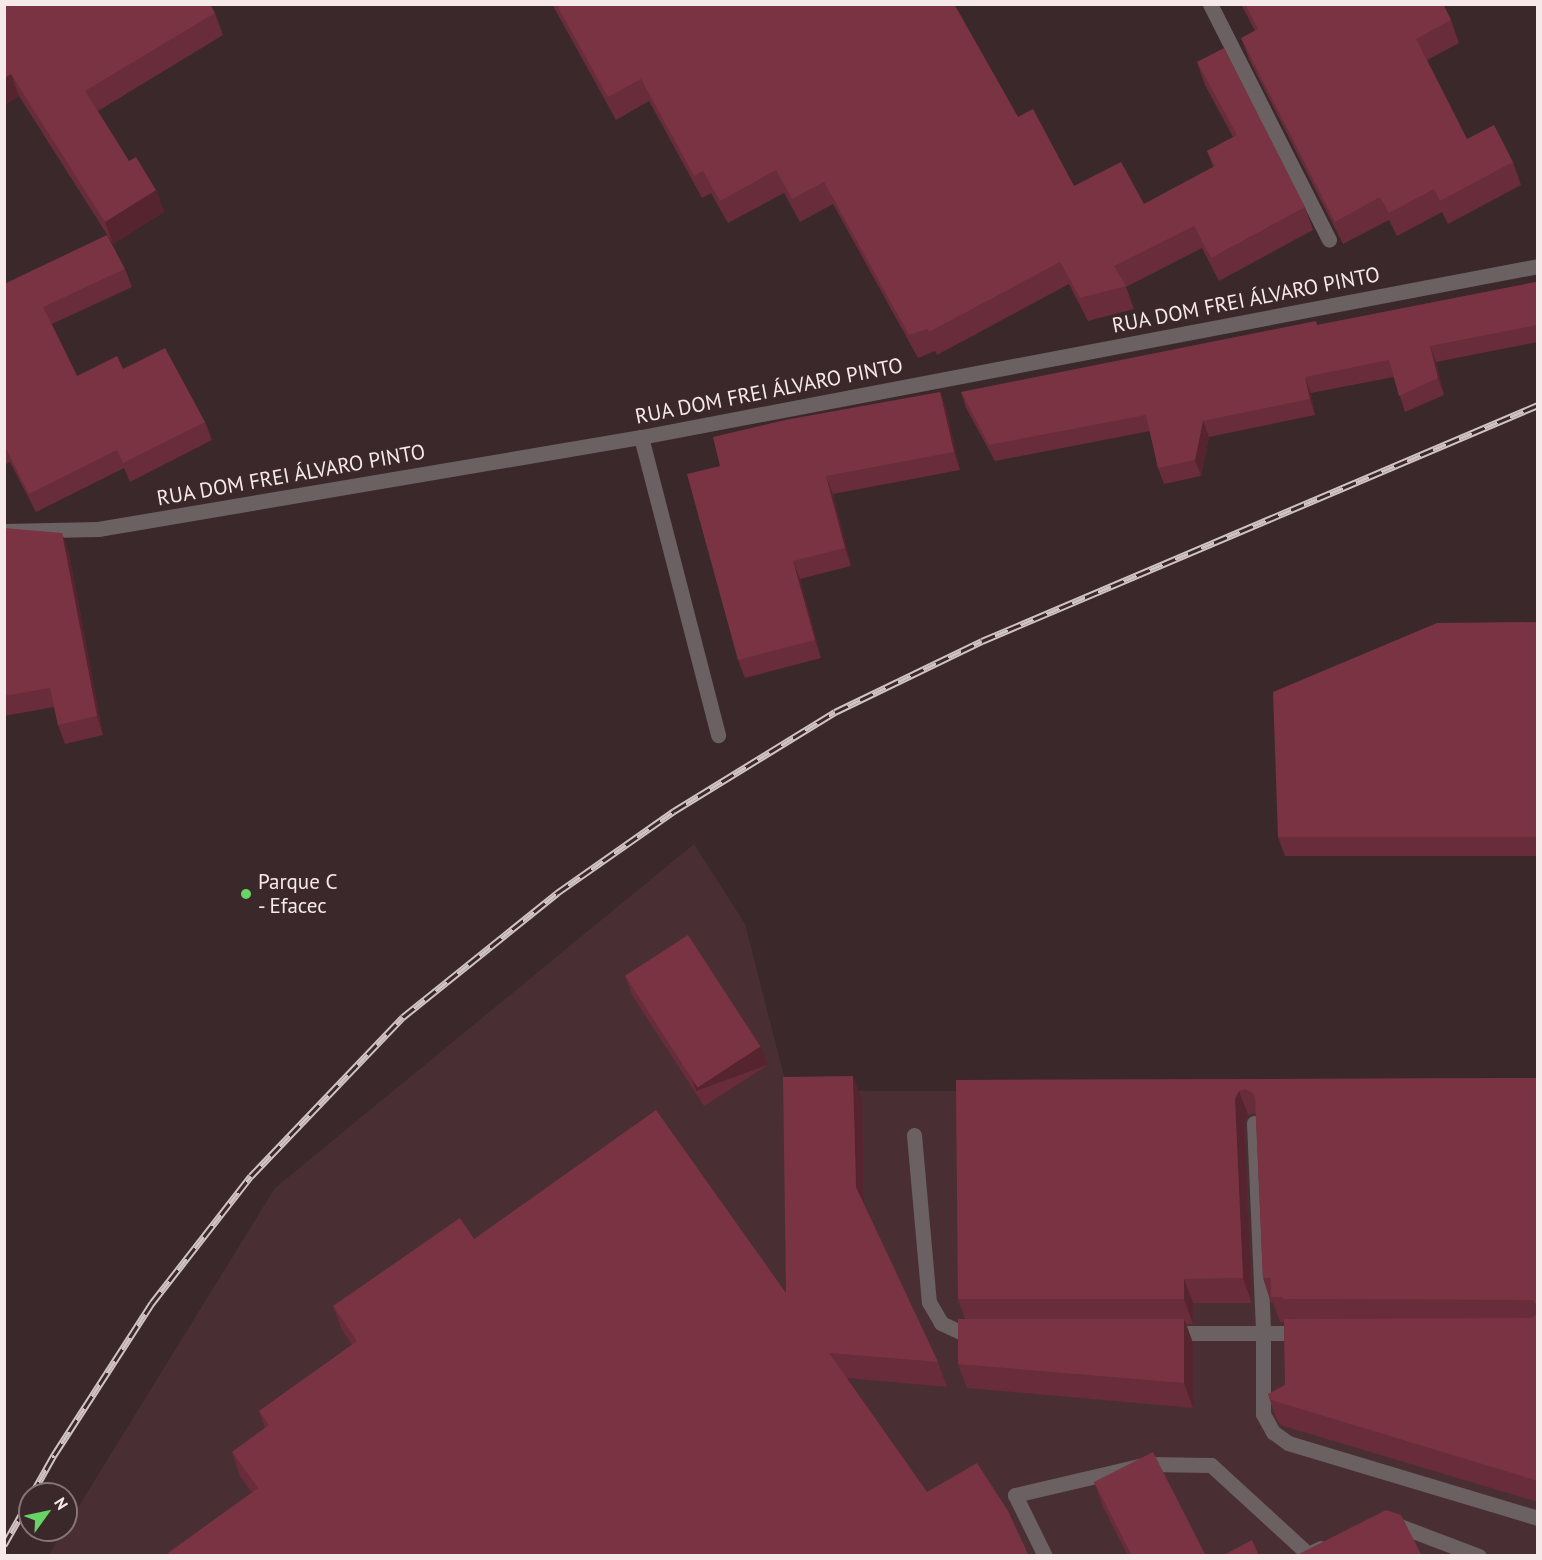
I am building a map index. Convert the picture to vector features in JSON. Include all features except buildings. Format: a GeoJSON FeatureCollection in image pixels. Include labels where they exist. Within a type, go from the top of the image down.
{"type":"FeatureCollection","features":[{"type":"Feature","properties":{"kind":"street"},"geometry":{"type":"LineString","coordinates":[[1210,4],[1329,240]]}},
{"type":"Feature","properties":{"kind":"street","name":"RUA DOM FREI ÁLVARO PINTO"},"geometry":{"type":"LineString","coordinates":[[4,531],[98,529],[640,436],[1538,266]]}},
{"type":"Feature","properties":{"kind":"street"},"geometry":{"type":"LineString","coordinates":[[640,436],[718,735]]}},
{"type":"Feature","properties":{"kind":"street"},"geometry":{"type":"LineString","coordinates":[[1254,1123],[1263,1333],[1263,1414],[1273,1432],[1288,1443],[1538,1518]]}},
{"type":"Feature","properties":{"kind":"street"},"geometry":{"type":"LineString","coordinates":[[914,1135],[929,1302],[941,1323],[965,1334],[988,1334]]}},
{"type":"Feature","properties":{"kind":"street"},"geometry":{"type":"LineString","coordinates":[[1156,1334],[1323,1333]]}},
{"type":"Feature","properties":{"kind":"street"},"geometry":{"type":"LineString","coordinates":[[1045,1556],[1015,1495],[1146,1464],[1211,1465],[1308,1554],[1340,1539]]}},
{"type":"Feature","properties":{"kind":"street"},"geometry":{"type":"LineString","coordinates":[[1372,1524],[1383,1519],[1479,1556]]}},
{"type":"Feature","properties":{"kind":"shaded area"},"geometry":{"type":"Polygon","coordinates":[[[694,844],[745,924],[787,1088],[875,1091],[1537,1091],[1537,1555],[48,1556],[57,1542],[78,1542],[78,1507],[275,1188],[694,844]]]}},
{"type":"Feature","properties":{"kind":"railway"},"geometry":{"type":"LineString","coordinates":[[39,1482],[152,1303],[251,1176],[403,1017],[557,893],[674,811],[835,712],[982,641],[1538,405]]}},
{"type":"Feature","properties":{"kind":"railway"},"geometry":{"type":"LineString","coordinates":[[4,1545],[18,1520]]}},
{"type":"Feature","properties":{"kind":"place","name":"Parque C - Efacec"},"geometry":{"type":"Point","coordinates":[246,894]}}]}
